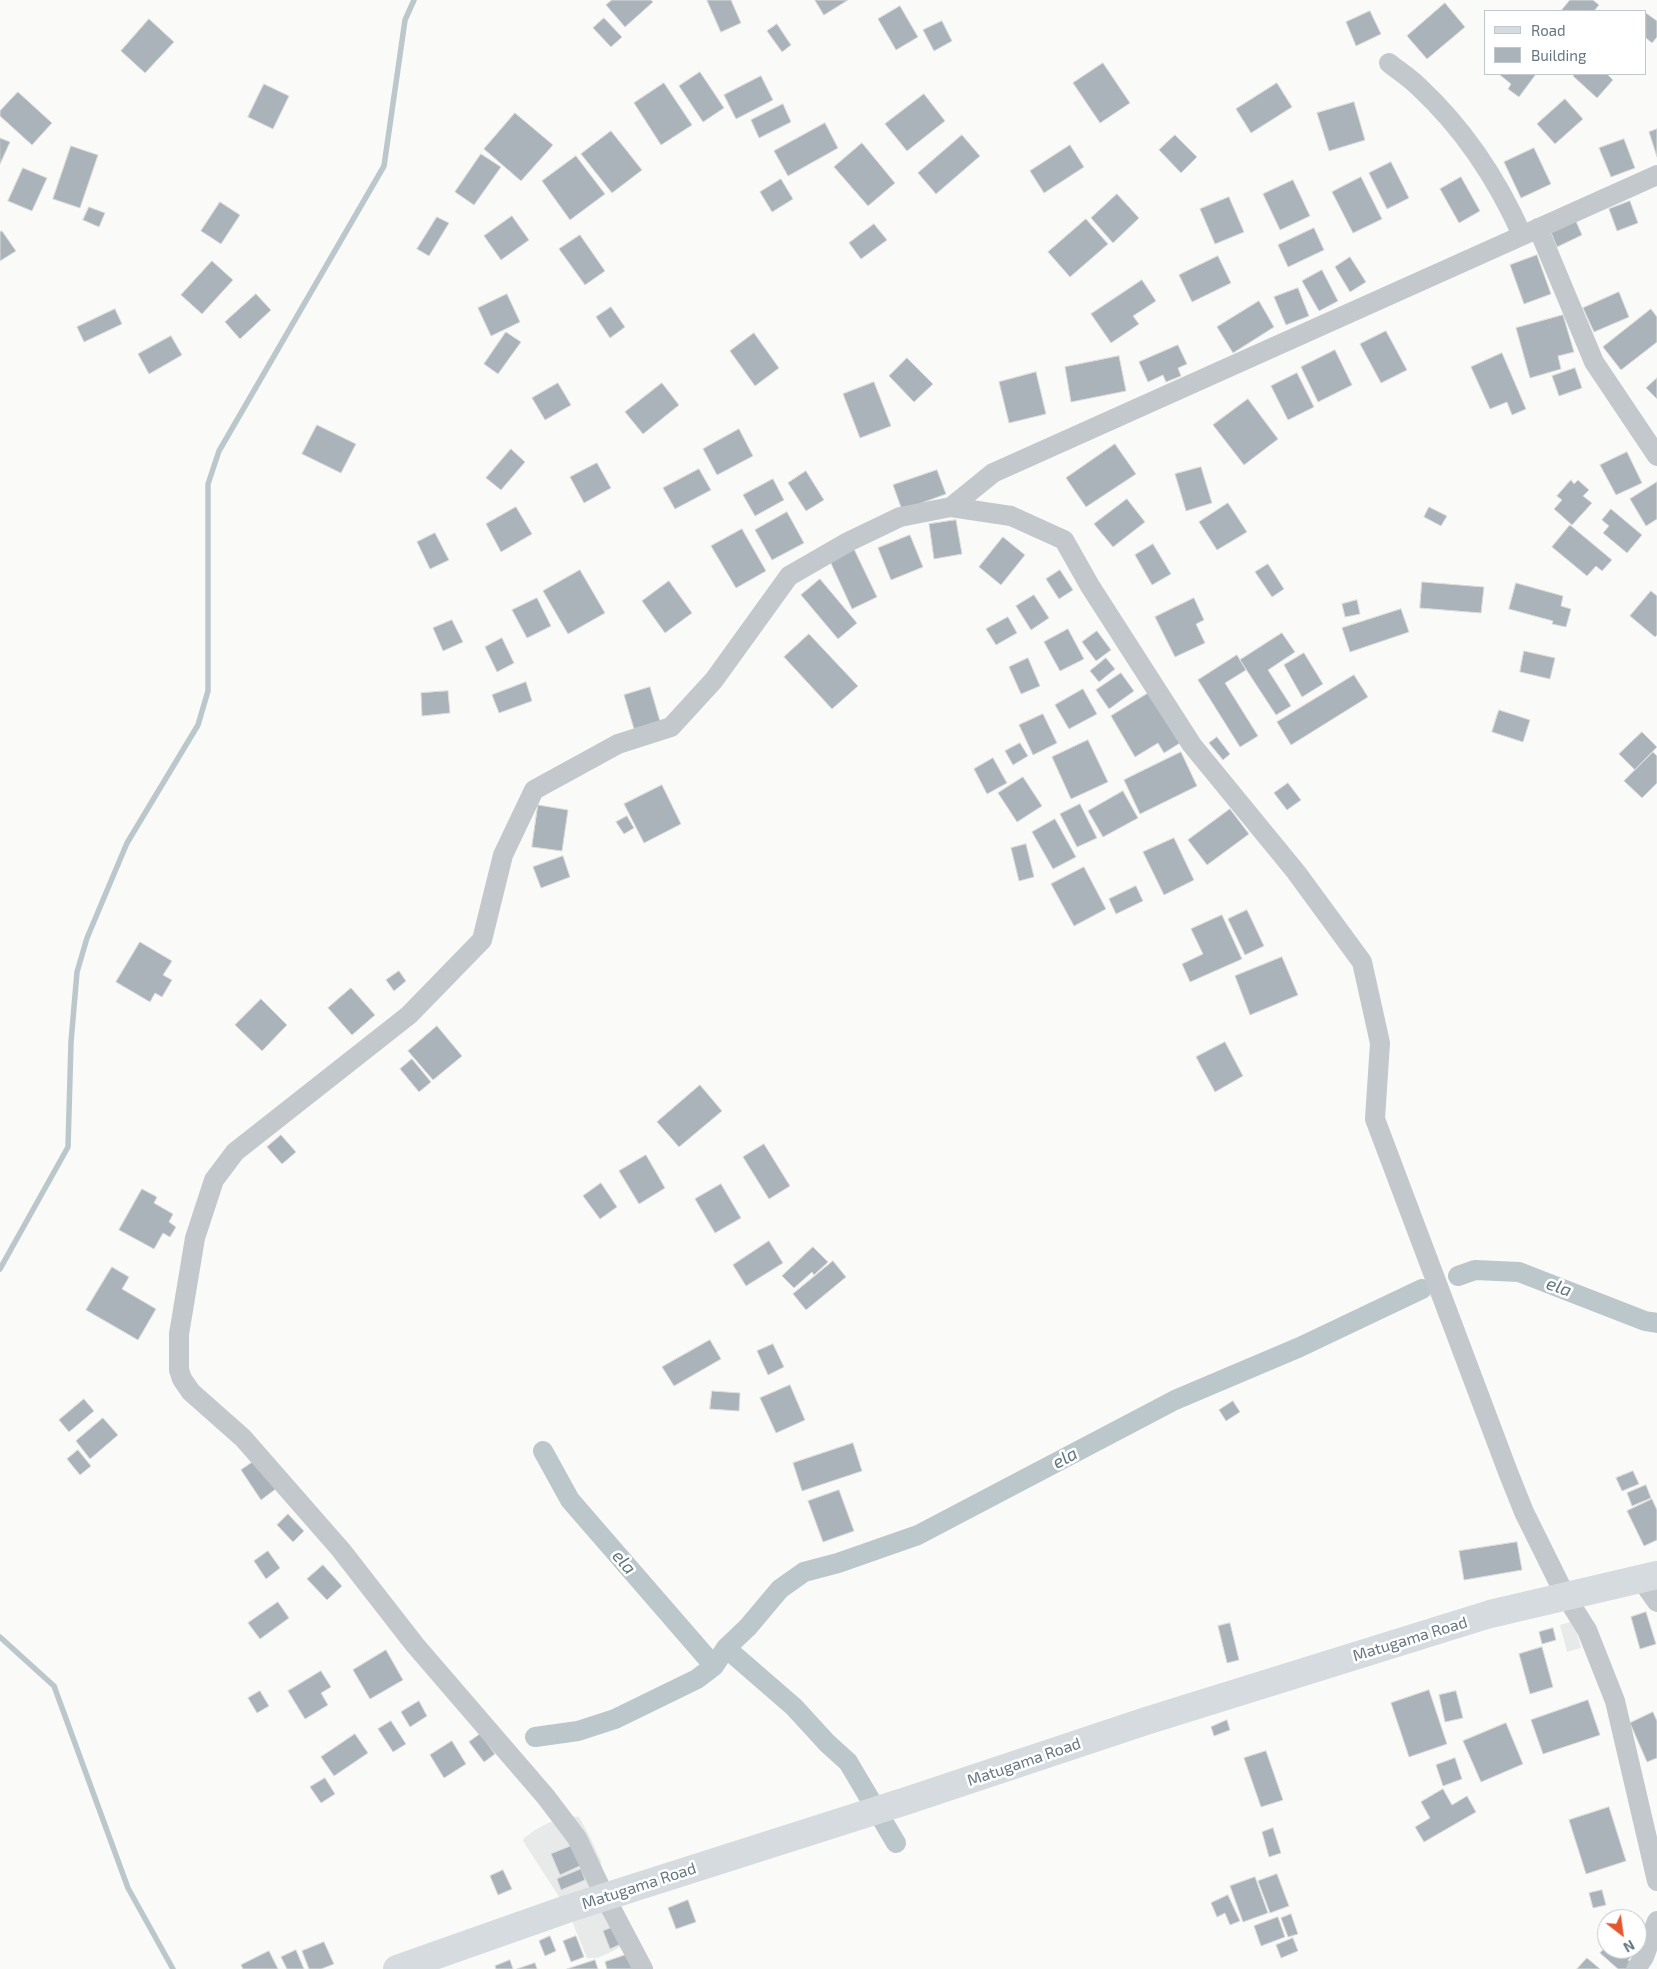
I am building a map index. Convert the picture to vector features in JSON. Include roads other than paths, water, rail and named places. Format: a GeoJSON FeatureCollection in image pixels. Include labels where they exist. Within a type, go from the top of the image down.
{"type":"FeatureCollection","features":[{"type":"Feature","properties":{"kind":"main road","name":"Matugama Road"},"geometry":{"type":"LineString","coordinates":[[397,1969],[605,1897],[1216,1699],[1490,1614],[1648,1577]]}},
{"type":"Feature","properties":{"kind":"street"},"geometry":{"type":"LineString","coordinates":[[1389,64],[1419,86],[1462,133],[1506,201],[1530,232],[1594,362],[1657,456]]}},
{"type":"Feature","properties":{"kind":"street"},"geometry":{"type":"LineString","coordinates":[[951,507],[994,473],[1657,176]]}},
{"type":"Feature","properties":{"kind":"street"},"geometry":{"type":"LineString","coordinates":[[643,1969],[605,1897],[577,1838],[546,1797],[420,1652],[341,1550],[243,1438],[191,1392],[182,1379],[179,1370],[179,1334],[195,1238],[214,1180],[235,1152],[409,1015],[482,940],[503,855],[534,790],[618,744],[671,728],[714,680],[789,576],[848,542],[900,517],[951,507],[1011,516],[1064,540],[1090,586],[1192,745],[1296,872],[1362,962],[1380,1043],[1375,1119],[1524,1512],[1565,1595],[1587,1630],[1615,1701],[1657,1880]]}},
{"type":"Feature","properties":{"kind":"street"},"geometry":{"type":"LineString","coordinates":[[1648,1577],[1657,1602]]}},
{"type":"Feature","properties":{"kind":"street"},"geometry":{"type":"LineString","coordinates":[[1636,1969],[1644,1957],[1657,1921]]}},
{"type":"Feature","properties":{"kind":"waterway"},"geometry":{"type":"LineString","coordinates":[[0,1269],[68,1147],[71,1042],[77,972],[87,938],[127,843],[198,725],[208,691],[208,484],[219,451],[384,166],[405,20],[414,0]]}},
{"type":"Feature","properties":{"kind":"waterway","name":"ela"},"geometry":{"type":"LineString","coordinates":[[1458,1276],[1475,1270],[1519,1272],[1645,1321],[1657,1323]]}},
{"type":"Feature","properties":{"kind":"waterway","name":"ela"},"geometry":{"type":"LineString","coordinates":[[535,1737],[578,1731],[615,1719],[697,1679],[714,1666],[726,1648],[748,1627],[780,1589],[804,1572],[838,1563],[918,1535],[1175,1400],[1300,1347],[1422,1289]]}},
{"type":"Feature","properties":{"kind":"waterway","name":"ela"},"geometry":{"type":"LineString","coordinates":[[543,1451],[570,1500],[714,1666]]}},
{"type":"Feature","properties":{"kind":"waterway"},"geometry":{"type":"LineString","coordinates":[[0,1637],[54,1686],[128,1888],[173,1969]]}},
{"type":"Feature","properties":{"kind":"waterway","name":"ela"},"geometry":{"type":"LineString","coordinates":[[726,1648],[794,1707],[827,1743],[848,1762],[896,1843]]}}]}
